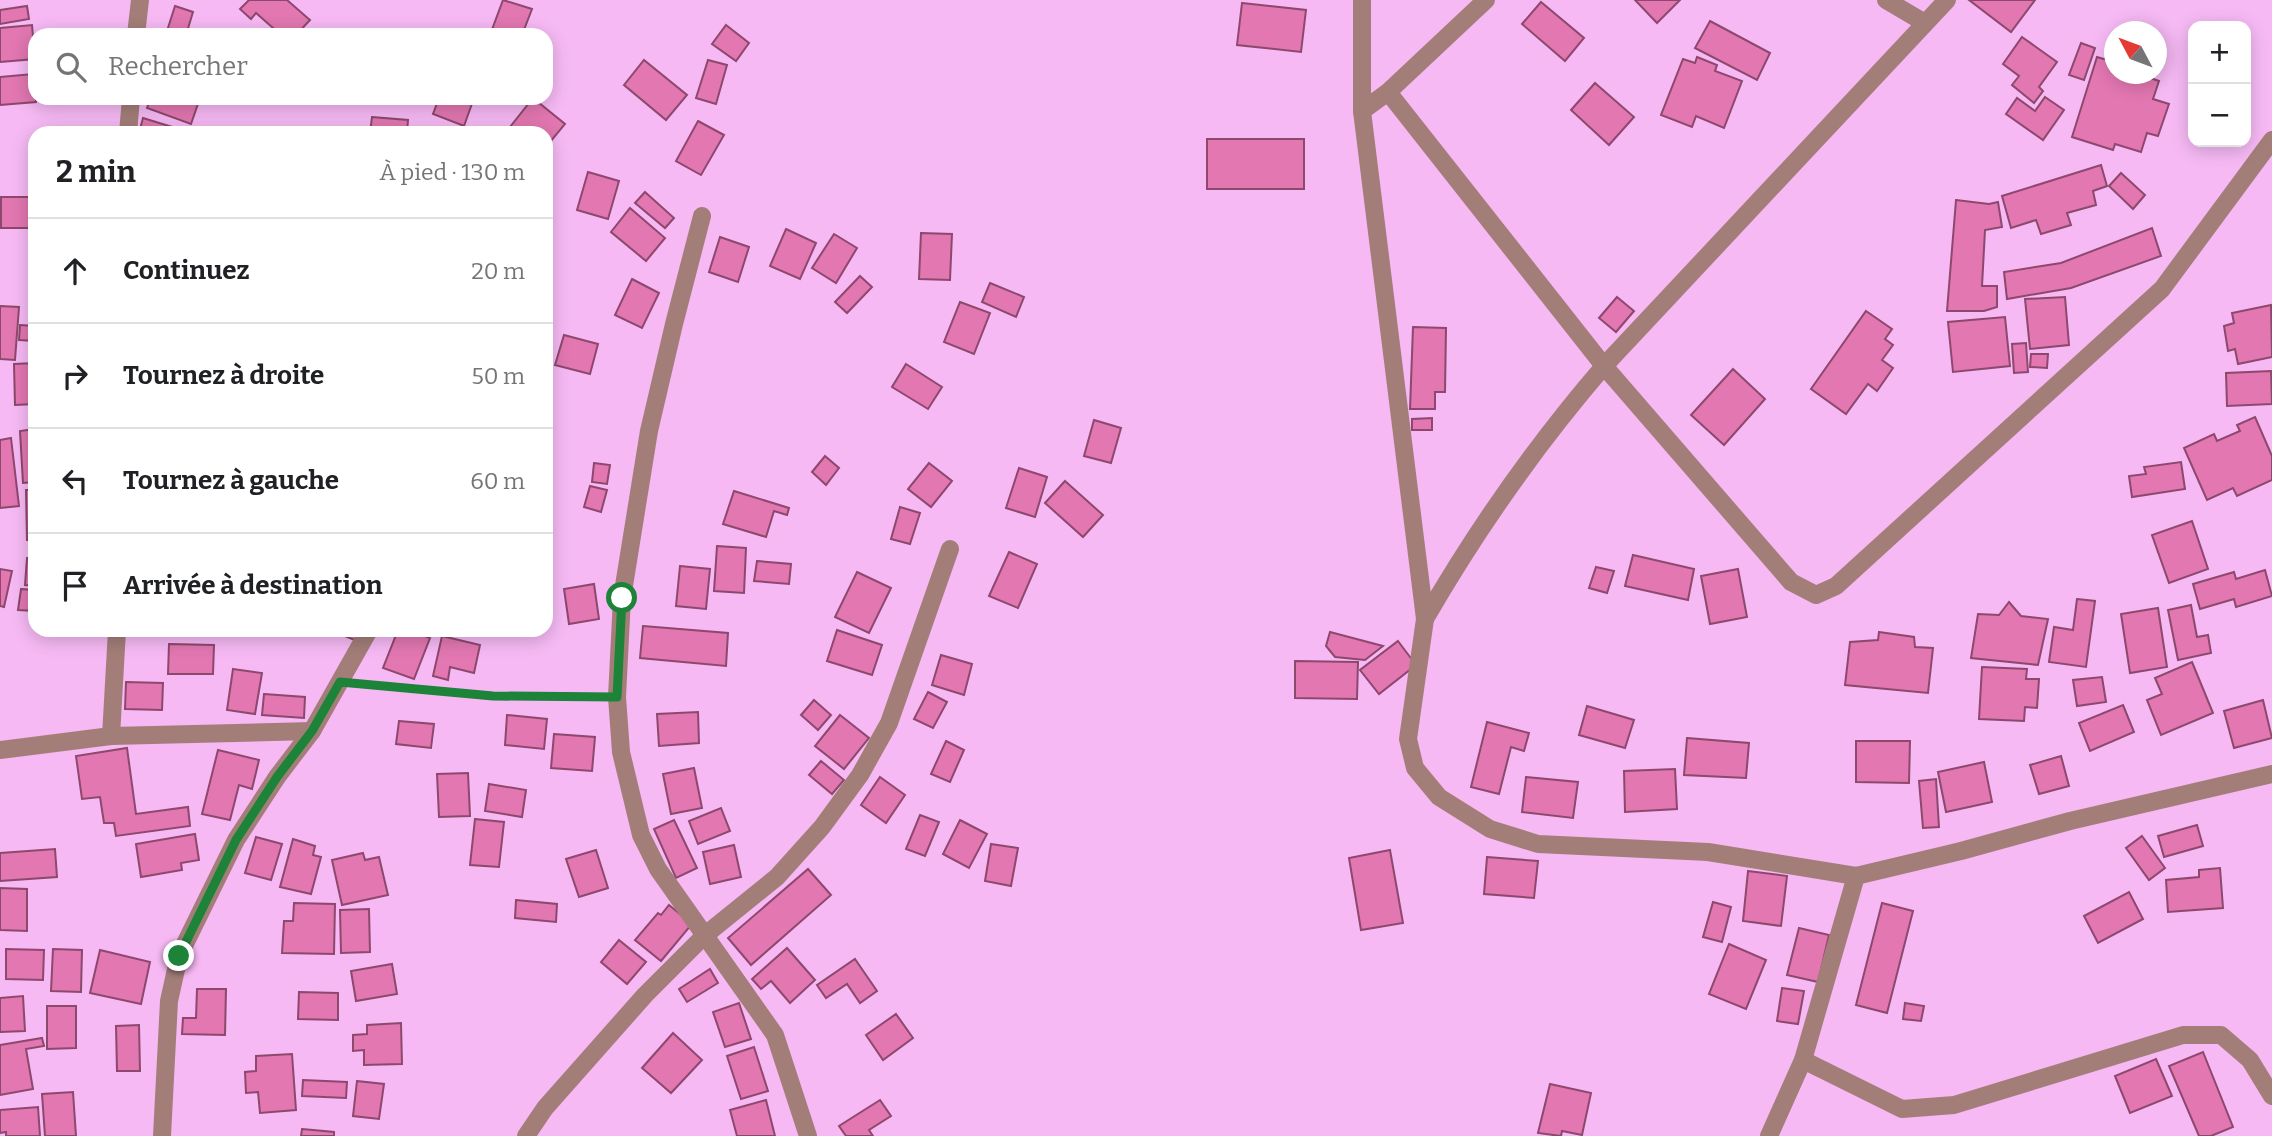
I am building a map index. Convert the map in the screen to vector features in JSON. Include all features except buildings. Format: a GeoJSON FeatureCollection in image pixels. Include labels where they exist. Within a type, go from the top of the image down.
{"type":"FeatureCollection","features":[{"type":"Feature","properties":{"kind":"street"},"geometry":{"type":"LineString","coordinates":[[137,28],[140,0]]}},
{"type":"Feature","properties":{"kind":"street"},"geometry":{"type":"LineString","coordinates":[[1363,0],[1362,111],[1424,619],[1408,739],[1415,768],[1438,797],[1490,829],[1538,844],[1707,852],[1856,876],[2070,821],[2272,774]]}},
{"type":"Feature","properties":{"kind":"street"},"geometry":{"type":"LineString","coordinates":[[1362,111],[1388,92],[1486,0]]}},
{"type":"Feature","properties":{"kind":"street"},"geometry":{"type":"LineString","coordinates":[[1886,0],[1925,23]]}},
{"type":"Feature","properties":{"kind":"street"},"geometry":{"type":"LineString","coordinates":[[1424,619],[1461,556],[1508,486],[1564,412],[1947,0]]}},
{"type":"Feature","properties":{"kind":"street"},"geometry":{"type":"LineString","coordinates":[[1388,92],[1604,366],[1791,582],[1816,595],[1836,586],[2162,289],[2272,140]]}},
{"type":"Feature","properties":{"kind":"street"},"geometry":{"type":"LineString","coordinates":[[129,126],[130,105]]}},
{"type":"Feature","properties":{"kind":"street"},"geometry":{"type":"LineString","coordinates":[[702,216],[649,431],[622,598],[617,697],[621,752],[641,835],[657,869],[775,1035],[808,1136]]}},
{"type":"Feature","properties":{"kind":"street"},"geometry":{"type":"LineString","coordinates":[[526,1136],[545,1108],[645,995],[704,936],[777,877],[822,827],[860,775],[889,723],[950,549]]}},
{"type":"Feature","properties":{"kind":"street"},"geometry":{"type":"LineString","coordinates":[[111,736],[117,637]]}},
{"type":"Feature","properties":{"kind":"street"},"geometry":{"type":"LineString","coordinates":[[162,1136],[169,1001],[179,956],[236,840],[277,777],[312,731],[365,637]]}},
{"type":"Feature","properties":{"kind":"street"},"geometry":{"type":"LineString","coordinates":[[0,750],[111,736],[312,731]]}},
{"type":"Feature","properties":{"kind":"street"},"geometry":{"type":"LineString","coordinates":[[1769,1136],[1803,1060],[1856,876]]}},
{"type":"Feature","properties":{"kind":"street"},"geometry":{"type":"LineString","coordinates":[[1803,1060],[1902,1109],[1954,1105],[2183,1035],[2221,1035],[2250,1060],[2272,1096]]}},
{"type":"Feature","properties":{"kind":"path"},"geometry":{"type":"LineString","coordinates":[[340,682],[493,696],[617,697]]}},
{"type":"Feature","properties":{"kind":"route"},"geometry":{"type":"LineString","coordinates":[[179,956],[236,840],[277,777],[312,731],[340,682],[493,696],[617,697],[622,598]]}}]}
